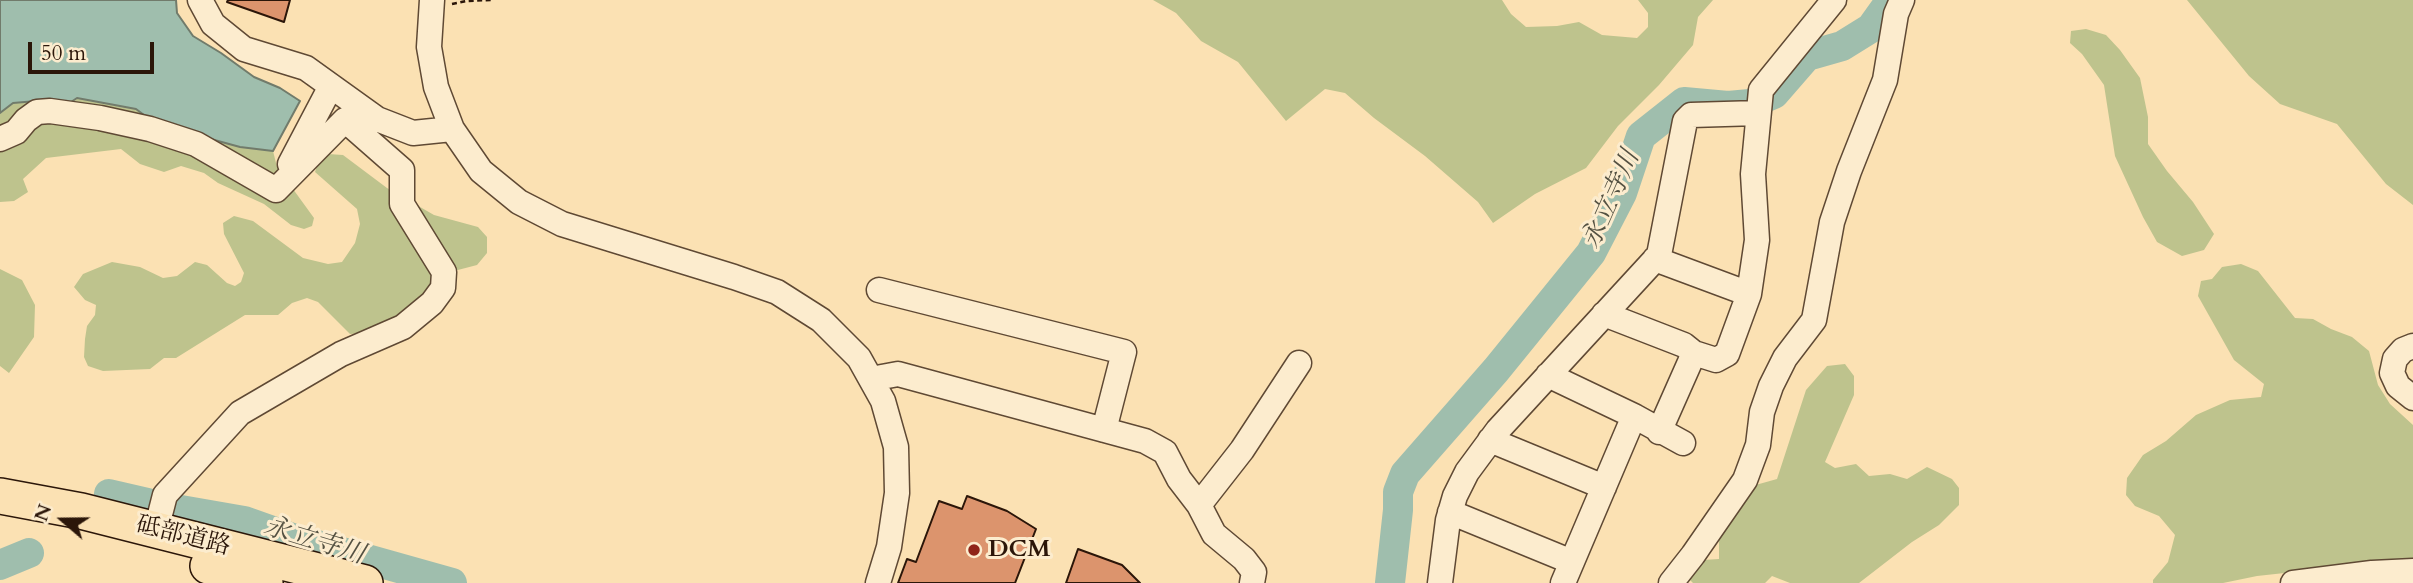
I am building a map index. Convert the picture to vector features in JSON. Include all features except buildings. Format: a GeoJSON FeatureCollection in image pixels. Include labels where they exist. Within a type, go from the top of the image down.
{"type":"FeatureCollection","features":[{"type":"Feature","properties":{"kind":"highway","name":"砥部道路"},"geometry":{"type":"LineString","coordinates":[[0,497],[156,530],[305,575],[365,583]]}},
{"type":"Feature","properties":{"kind":"highway","name":"砥部道路"},"geometry":{"type":"LineString","coordinates":[[0,497],[222,577],[265,583]]}},
{"type":"Feature","properties":{"kind":"street"},"geometry":{"type":"LineString","coordinates":[[200,0],[213,24],[244,49],[306,68],[377,119],[413,133],[452,130]]}},
{"type":"Feature","properties":{"kind":"street"},"geometry":{"type":"LineString","coordinates":[[1604,314],[1684,345],[1694,353],[1716,360],[1727,354],[1749,294],[1757,240],[1753,174],[1759,103],[1833,0]]}},
{"type":"Feature","properties":{"kind":"street"},"geometry":{"type":"LineString","coordinates":[[1671,583],[1745,480],[1758,445],[1762,411],[1771,386],[1785,358],[1814,320],[1832,222],[1885,80],[1896,13],[1902,0]]}},
{"type":"Feature","properties":{"kind":"street"},"geometry":{"type":"LineString","coordinates":[[432,5],[429,47],[436,88],[452,130],[481,172],[519,202],[562,224],[777,292],[821,320],[859,358],[883,401],[896,447],[895,507],[889,547],[878,583]]}},
{"type":"Feature","properties":{"kind":"street"},"geometry":{"type":"LineString","coordinates":[[276,190],[331,86]]}},
{"type":"Feature","properties":{"kind":"street"},"geometry":{"type":"LineString","coordinates":[[1440,583],[1450,512],[1467,472],[1490,440],[1659,255],[1685,121],[1691,115],[1759,103]]}},
{"type":"Feature","properties":{"kind":"street"},"geometry":{"type":"LineString","coordinates":[[0,139],[16,132],[37,112],[50,111],[100,118],[150,129],[196,144],[276,190]]}},
{"type":"Feature","properties":{"kind":"street"},"geometry":{"type":"LineString","coordinates":[[156,530],[164,495],[240,412],[341,354],[403,327],[432,303],[443,288],[444,272],[402,204],[402,170],[345,120],[276,190]]}},
{"type":"Feature","properties":{"kind":"street"},"geometry":{"type":"LineString","coordinates":[[1655,259],[1749,294]]}},
{"type":"Feature","properties":{"kind":"street"},"geometry":{"type":"LineString","coordinates":[[879,290],[1124,352],[1104,430]]}},
{"type":"Feature","properties":{"kind":"street"},"geometry":{"type":"LineString","coordinates":[[2413,346],[2403,350],[2395,359],[2392,373],[2398,386],[2413,398]]}},
{"type":"Feature","properties":{"kind":"street"},"geometry":{"type":"LineString","coordinates":[[1659,432],[1694,353]]}},
{"type":"Feature","properties":{"kind":"street"},"geometry":{"type":"LineString","coordinates":[[1199,505],[1242,450],[1299,363]]}},
{"type":"Feature","properties":{"kind":"street"},"geometry":{"type":"LineString","coordinates":[[872,379],[898,374],[1145,441],[1165,452],[1179,480],[1199,505],[1214,534],[1244,559],[1254,572],[1252,583]]}},
{"type":"Feature","properties":{"kind":"street"},"geometry":{"type":"LineString","coordinates":[[1548,375],[1683,443]]}},
{"type":"Feature","properties":{"kind":"street"},"geometry":{"type":"LineString","coordinates":[[1450,512],[1567,572],[1634,416]]}},
{"type":"Feature","properties":{"kind":"street"},"geometry":{"type":"LineString","coordinates":[[1490,440],[1604,487]]}},
{"type":"Feature","properties":{"kind":"street"},"geometry":{"type":"LineString","coordinates":[[2293,583],[2413,571]]}},
{"type":"Feature","properties":{"kind":"path"},"geometry":{"type":"LineString","coordinates":[[432,5],[491,0]]}},
{"type":"Feature","properties":{"kind":"green space"},"geometry":{"type":"Polygon","coordinates":[[[1153,0],[1502,0],[1511,14],[1526,27],[1579,22],[1602,35],[1637,38],[1648,27],[1648,13],[1638,0],[1713,0],[1698,17],[1693,45],[1659,85],[1618,126],[1586,168],[1535,194],[1493,223],[1478,202],[1345,93],[1325,89],[1286,121],[1238,62],[1201,41],[1176,13],[1153,0]]]}},
{"type":"Feature","properties":{"kind":"green space"},"geometry":{"type":"Polygon","coordinates":[[[2187,0],[2413,0],[2413,205],[2386,184],[2337,124],[2280,104],[2249,76],[2187,0]]]}},
{"type":"Feature","properties":{"kind":"green space"},"geometry":{"type":"Polygon","coordinates":[[[2086,29],[2106,35],[2140,78],[2148,117],[2148,144],[2214,234],[2204,250],[2182,256],[2157,242],[2143,217],[2115,156],[2104,85],[2082,54],[2070,43],[2071,31],[2086,29]]]}},
{"type":"Feature","properties":{"kind":"green space"},"geometry":{"type":"Polygon","coordinates":[[[77,98],[136,109],[156,124],[240,147],[273,151],[277,167],[314,218],[312,226],[304,229],[291,225],[264,204],[218,183],[204,173],[181,166],[164,172],[140,164],[121,149],[46,158],[23,179],[28,192],[14,201],[0,202],[0,113],[13,103],[77,98]]]}},
{"type":"Feature","properties":{"kind":"green space"},"geometry":{"type":"Polygon","coordinates":[[[328,154],[343,155],[387,188],[434,215],[478,227],[487,237],[487,253],[477,265],[454,271],[414,310],[364,333],[350,334],[318,302],[307,298],[292,303],[278,315],[245,315],[176,358],[164,358],[150,369],[103,371],[88,366],[84,357],[85,339],[87,326],[95,315],[96,305],[85,300],[74,287],[83,274],[112,262],[140,267],[163,278],[177,276],[195,262],[207,265],[227,283],[235,286],[241,282],[244,273],[224,234],[223,223],[234,216],[253,221],[303,258],[328,264],[342,262],[355,243],[360,224],[357,209],[315,172],[328,154]]]}},
{"type":"Feature","properties":{"kind":"green space"},"geometry":{"type":"Polygon","coordinates":[[[2241,264],[2258,271],[2295,318],[2313,319],[2352,337],[2369,351],[2378,385],[2390,404],[2413,425],[2413,559],[2257,576],[2223,583],[2153,583],[2168,562],[2175,535],[2159,516],[2135,506],[2126,495],[2127,478],[2143,455],[2166,441],[2196,415],[2230,400],[2261,397],[2264,384],[2234,360],[2198,296],[2201,281],[2212,279],[2222,267],[2241,264]]]}},
{"type":"Feature","properties":{"kind":"green space"},"geometry":{"type":"Polygon","coordinates":[[[0,269],[22,280],[35,305],[34,337],[9,373],[0,366],[0,269]]]}},
{"type":"Feature","properties":{"kind":"green space"},"geometry":{"type":"Polygon","coordinates":[[[1845,364],[1854,376],[1854,395],[1825,462],[1835,468],[1856,464],[1869,476],[1890,474],[1907,479],[1927,467],[1952,479],[1959,488],[1959,505],[1939,525],[1859,583],[1790,583],[1772,576],[1765,583],[1693,583],[1689,579],[1703,560],[1719,559],[1719,535],[1752,486],[1777,479],[1806,390],[1827,366],[1845,364]]]}},
{"type":"Feature","properties":{"kind":"shaded area"},"geometry":{"type":"Polygon","coordinates":[[[0,0],[176,0],[177,13],[193,36],[254,77],[280,88],[300,101],[273,151],[240,147],[156,124],[136,109],[77,98],[62,108],[48,100],[13,103],[0,113],[0,0]]]}},
{"type":"Feature","properties":{"kind":"waterway","name":"永立寺川"},"geometry":{"type":"LineString","coordinates":[[1390,583],[1398,492],[1405,474],[1496,370],[1591,253],[1622,193],[1641,136],[1684,102],[1728,106],[1750,104],[1774,94],[1807,56],[1842,46],[1871,28],[1891,0]]}},
{"type":"Feature","properties":{"kind":"waterway","name":"永立寺川"},"geometry":{"type":"LineString","coordinates":[[109,494],[148,503]]}},
{"type":"Feature","properties":{"kind":"waterway","name":"永立寺川"},"geometry":{"type":"LineString","coordinates":[[175,509],[244,521],[292,538],[452,583]]}},
{"type":"Feature","properties":{"kind":"waterway","name":"永立寺川"},"geometry":{"type":"LineString","coordinates":[[0,565],[29,553]]}},
{"type":"Feature","properties":{"kind":"place","name":"DCM"},"geometry":{"type":"Point","coordinates":[974,550]}}]}
